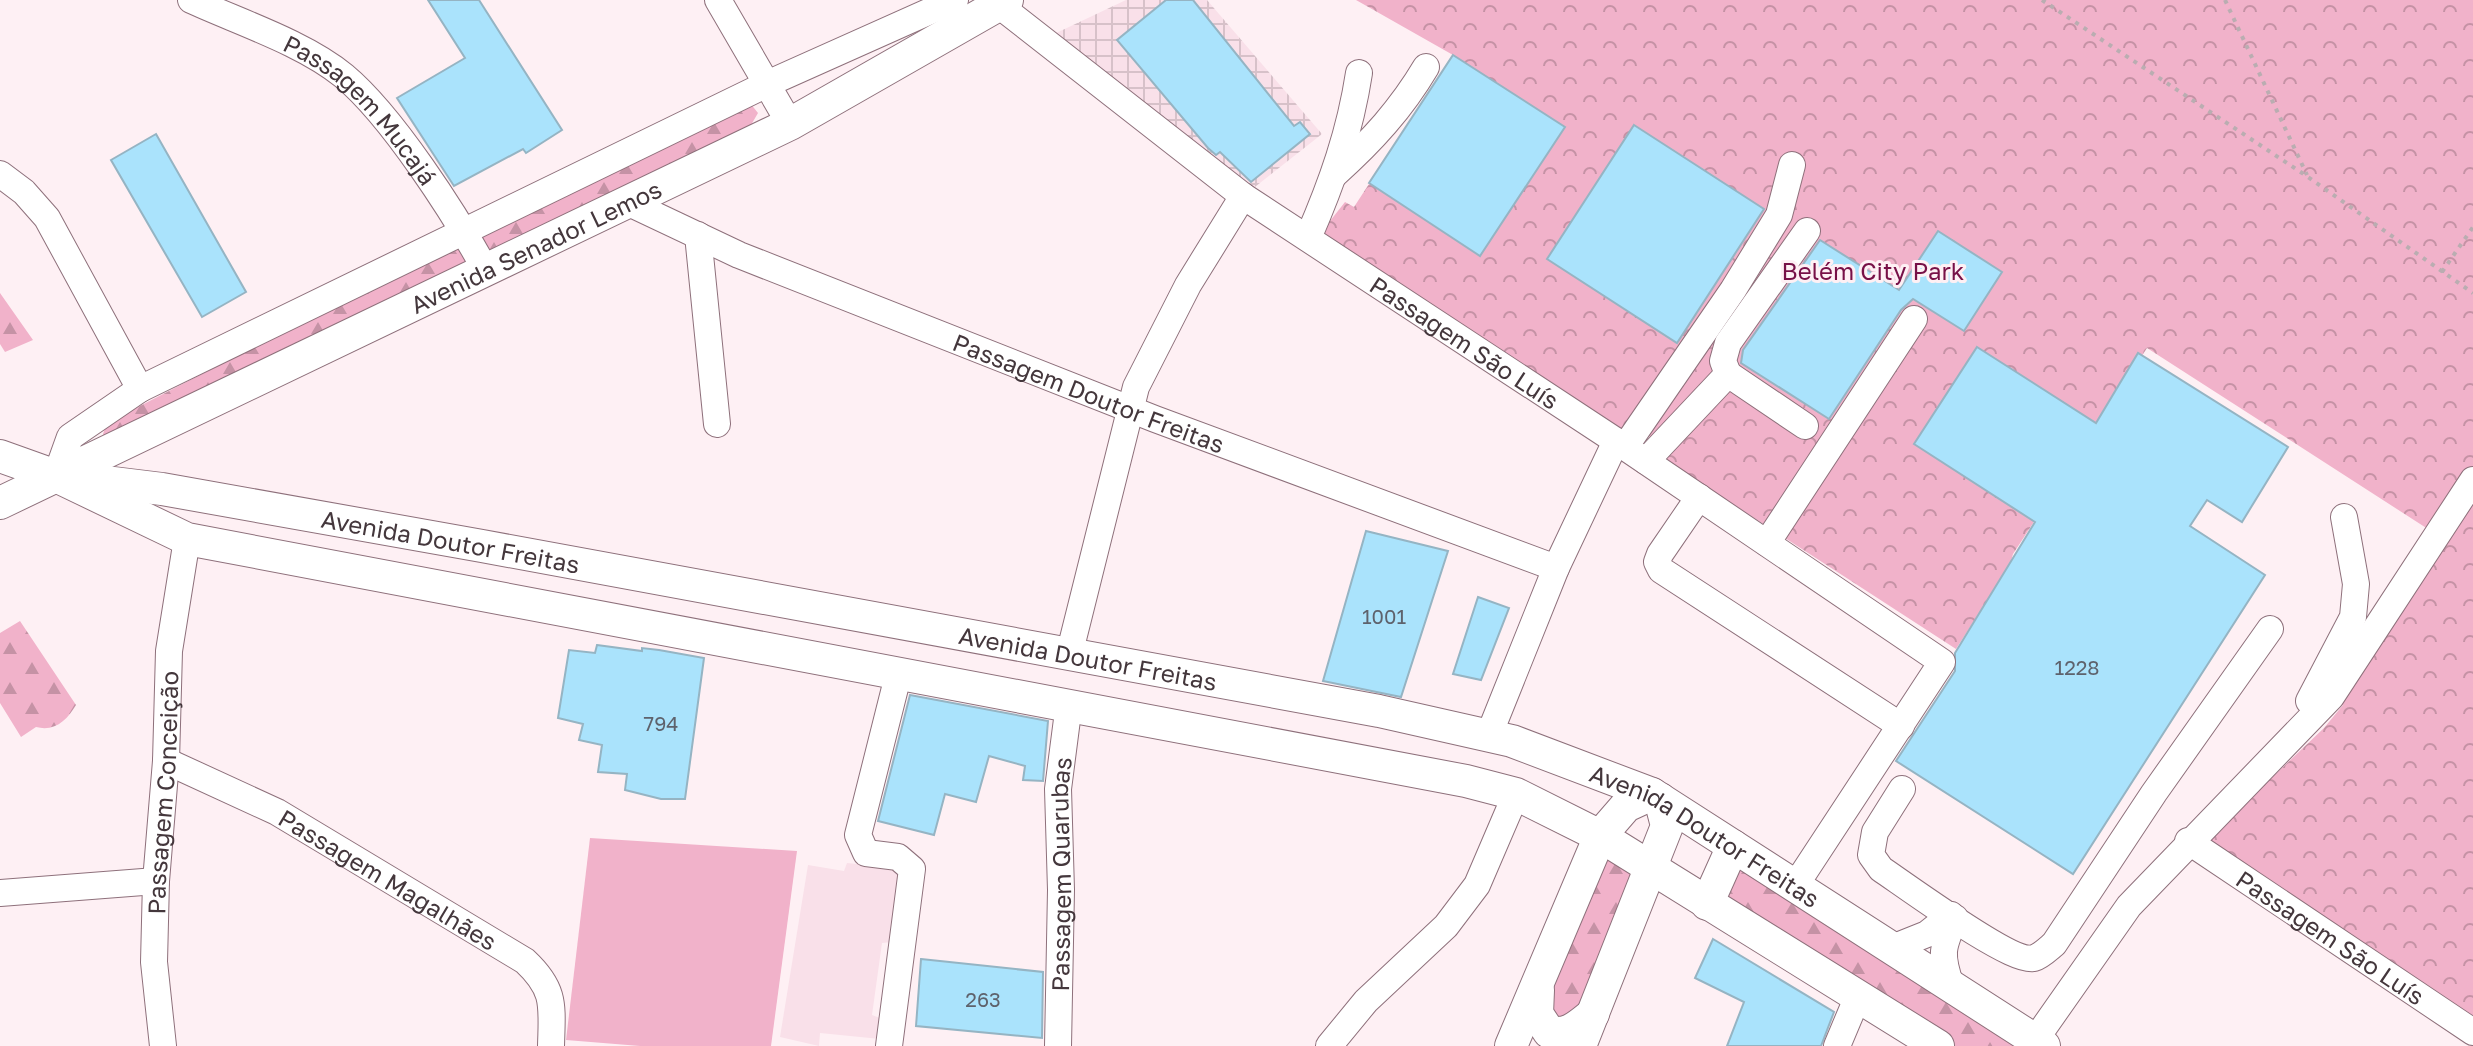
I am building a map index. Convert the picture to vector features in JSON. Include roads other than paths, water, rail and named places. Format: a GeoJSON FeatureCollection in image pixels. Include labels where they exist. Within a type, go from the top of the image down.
{"type":"FeatureCollection","features":[{"type":"Feature","properties":{"kind":"main road","name":"Avenida Senador Lemos"},"geometry":{"type":"LineString","coordinates":[[0,503],[790,124],[1004,3]]}},
{"type":"Feature","properties":{"kind":"main road","name":"Avenida Doutor Freitas"},"geometry":{"type":"LineString","coordinates":[[0,456],[56,476],[187,539],[1069,704],[1466,781],[1516,794],[1600,836],[1650,870],[1938,1046]]}},
{"type":"Feature","properties":{"kind":"main road","name":"Avenida Doutor Freitas"},"geometry":{"type":"LineString","coordinates":[[56,476],[162,489],[482,546],[1489,735],[1656,797],[2040,1043]]}},
{"type":"Feature","properties":{"kind":"main road"},"geometry":{"type":"LineString","coordinates":[[473,593],[484,569],[482,546]]}},
{"type":"Feature","properties":{"kind":"main road"},"geometry":{"type":"LineString","coordinates":[[549,607],[551,578],[564,562]]}},
{"type":"Feature","properties":{"kind":"main road"},"geometry":{"type":"LineString","coordinates":[[1511,1046],[1538,990],[1600,836],[1626,806],[1656,797],[1667,826],[1580,1046]]}},
{"type":"Feature","properties":{"kind":"main road"},"geometry":{"type":"LineString","coordinates":[[1707,904],[1733,846]]}},
{"type":"Feature","properties":{"kind":"main road"},"geometry":{"type":"LineString","coordinates":[[1538,990],[1537,1014],[1549,1032],[1573,1031],[1593,1014]]}},
{"type":"Feature","properties":{"kind":"street","name":"Passagem Mucajá"},"geometry":{"type":"LineString","coordinates":[[191,0],[308,53],[344,76],[375,110],[464,230],[485,269]]}},
{"type":"Feature","properties":{"kind":"street"},"geometry":{"type":"LineString","coordinates":[[718,0],[790,124]]}},
{"type":"Feature","properties":{"kind":"street","name":"Avenida Senador Lemos"},"geometry":{"type":"LineString","coordinates":[[56,476],[70,437],[140,389],[767,84],[955,0]]}},
{"type":"Feature","properties":{"kind":"street","name":"Passagem São Luís"},"geometry":{"type":"LineString","coordinates":[[1004,3],[1243,196],[1629,449],[1942,662],[1901,726]]}},
{"type":"Feature","properties":{"kind":"street"},"geometry":{"type":"LineString","coordinates":[[1335,174],[1372,142],[1403,106],[1426,67]]}},
{"type":"Feature","properties":{"kind":"street"},"geometry":{"type":"LineString","coordinates":[[1308,238],[1335,174],[1352,117],[1359,73]]}},
{"type":"Feature","properties":{"kind":"street"},"geometry":{"type":"LineString","coordinates":[[1489,735],[1556,568],[1779,215],[1792,165]]}},
{"type":"Feature","properties":{"kind":"street"},"geometry":{"type":"LineString","coordinates":[[0,174],[24,192],[47,218],[140,389]]}},
{"type":"Feature","properties":{"kind":"street"},"geometry":{"type":"LineString","coordinates":[[1069,655],[1100,541],[1136,387],[1188,285],[1243,196]]}},
{"type":"Feature","properties":{"kind":"street","name":"Passagem Doutor Freitas"},"geometry":{"type":"LineString","coordinates":[[627,202],[698,235],[1130,409],[1556,568]]}},
{"type":"Feature","properties":{"kind":"street"},"geometry":{"type":"LineString","coordinates":[[1805,426],[1728,374],[1723,361],[1728,343],[1807,231]]}},
{"type":"Feature","properties":{"kind":"street"},"geometry":{"type":"LineString","coordinates":[[698,235],[717,424]]}},
{"type":"Feature","properties":{"kind":"street"},"geometry":{"type":"LineString","coordinates":[[1767,543],[1914,319]]}},
{"type":"Feature","properties":{"kind":"street"},"geometry":{"type":"LineString","coordinates":[[1629,449],[1728,374]]}},
{"type":"Feature","properties":{"kind":"street"},"geometry":{"type":"LineString","coordinates":[[2040,1043],[2129,906],[2188,841],[2331,697],[2473,480]]}},
{"type":"Feature","properties":{"kind":"street"},"geometry":{"type":"LineString","coordinates":[[1699,497],[1658,558],[1661,570],[1901,726],[1795,886]]}},
{"type":"Feature","properties":{"kind":"street"},"geometry":{"type":"LineString","coordinates":[[2279,751],[2353,617],[2356,584],[2344,517]]}},
{"type":"Feature","properties":{"kind":"street","name":"Passagem Conceição"},"geometry":{"type":"LineString","coordinates":[[163,1046],[154,962],[156,881],[166,761],[169,651],[187,539]]}},
{"type":"Feature","properties":{"kind":"street"},"geometry":{"type":"LineString","coordinates":[[1902,789],[1875,832],[1871,855],[1881,869],[2021,958],[2035,958],[2054,944],[2154,793],[2270,629]]}},
{"type":"Feature","properties":{"kind":"street"},"geometry":{"type":"LineString","coordinates":[[889,1046],[912,869],[898,857],[866,853],[858,835],[899,672]]}},
{"type":"Feature","properties":{"kind":"street","name":"Passagem Quarubas"},"geometry":{"type":"LineString","coordinates":[[1058,1046],[1061,890],[1058,789],[1069,704]]}},
{"type":"Feature","properties":{"kind":"street","name":"Passagem Magalhães"},"geometry":{"type":"LineString","coordinates":[[166,761],[277,812],[525,961],[548,987],[552,1006],[551,1046]]}},
{"type":"Feature","properties":{"kind":"street"},"geometry":{"type":"LineString","coordinates":[[1329,1046],[1366,1001],[1446,926],[1477,885],[1516,794]]}},
{"type":"Feature","properties":{"kind":"street","name":"Passagem São Luís"},"geometry":{"type":"LineString","coordinates":[[2188,841],[2473,1032]]}},
{"type":"Feature","properties":{"kind":"street"},"geometry":{"type":"LineString","coordinates":[[0,893],[156,881]]}},
{"type":"Feature","properties":{"kind":"street"},"geometry":{"type":"LineString","coordinates":[[1892,948],[1927,934],[1953,916]]}},
{"type":"Feature","properties":{"kind":"street"},"geometry":{"type":"LineString","coordinates":[[1951,986],[1943,964],[1942,945],[1953,916]]}},
{"type":"Feature","properties":{"kind":"street"},"geometry":{"type":"LineString","coordinates":[[1837,1046],[1858,996]]}},
{"type":"Feature","properties":{"kind":"park label","name":"Belém City Park"},"geometry":{"type":"Point","coordinates":[1873,270]}}]}
